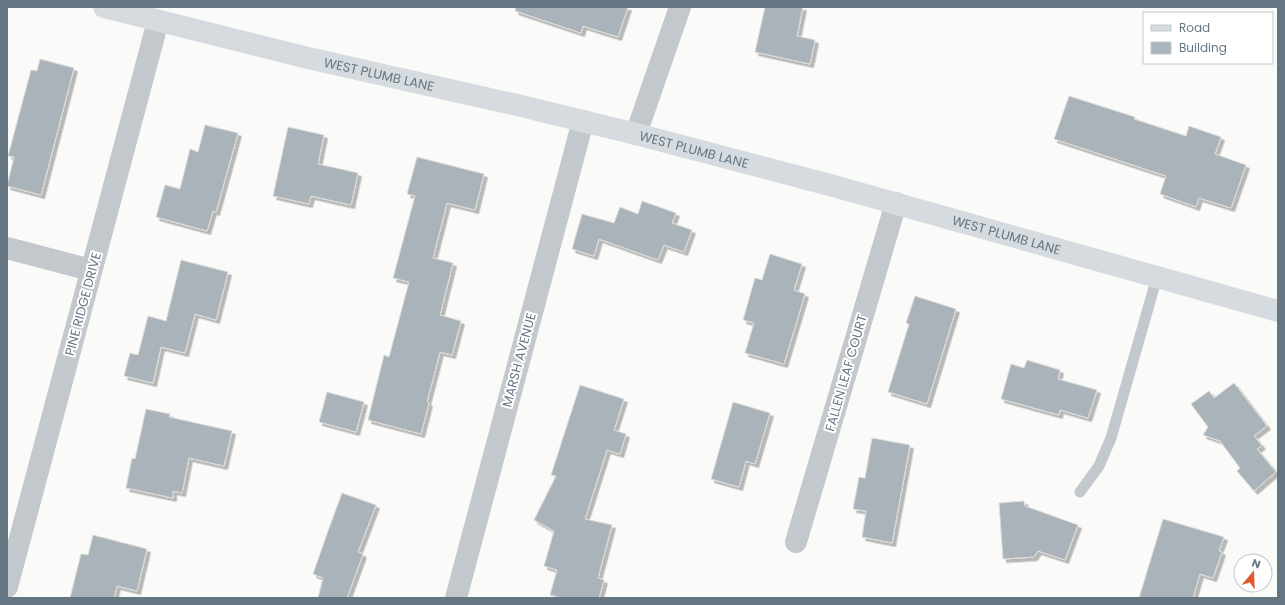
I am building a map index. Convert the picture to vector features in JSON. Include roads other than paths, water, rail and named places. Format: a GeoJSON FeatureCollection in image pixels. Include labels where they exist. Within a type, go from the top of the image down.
{"type":"FeatureCollection","features":[{"type":"Feature","properties":{"kind":"main road","name":"WEST PLUMB LANE"},"geometry":{"type":"LineString","coordinates":[[104,7],[308,58],[636,134],[896,203],[1278,311]]}},
{"type":"Feature","properties":{"kind":"street"},"geometry":{"type":"LineString","coordinates":[[636,134],[680,7]]}},
{"type":"Feature","properties":{"kind":"street","name":"PINE RIDGE DRIVE"},"geometry":{"type":"LineString","coordinates":[[7,587],[158,21]]}},
{"type":"Feature","properties":{"kind":"street","name":"MARSH AVENUE"},"geometry":{"type":"LineString","coordinates":[[456,598],[583,121]]}},
{"type":"Feature","properties":{"kind":"street","name":"FALLEN LEAF COURT"},"geometry":{"type":"LineString","coordinates":[[796,542],[896,203]]}},
{"type":"Feature","properties":{"kind":"street"},"geometry":{"type":"LineString","coordinates":[[7,248],[92,270]]}},
{"type":"Feature","properties":{"kind":"lane"},"geometry":{"type":"LineString","coordinates":[[1080,492],[1099,466],[1111,438],[1157,277]]}}]}
